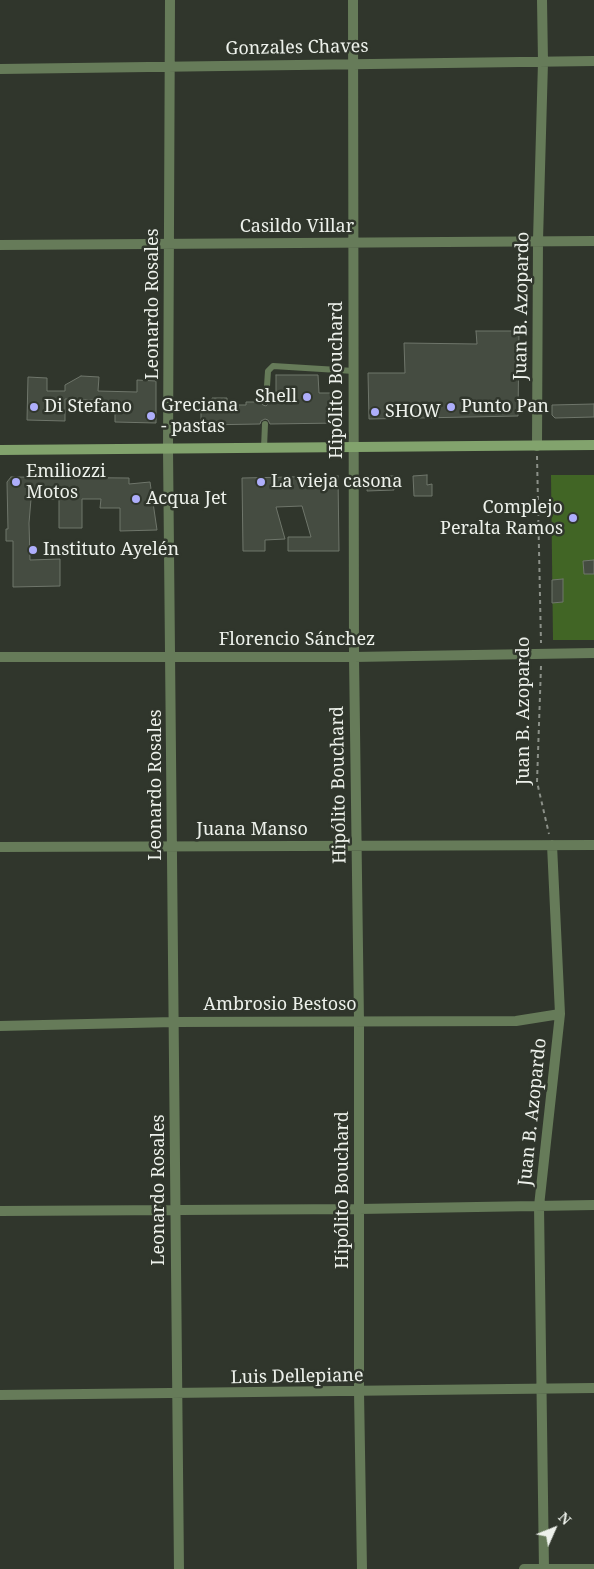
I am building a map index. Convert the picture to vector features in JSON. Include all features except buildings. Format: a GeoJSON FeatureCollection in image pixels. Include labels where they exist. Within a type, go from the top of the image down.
{"type":"FeatureCollection","features":[{"type":"Feature","properties":{"kind":"main road"},"geometry":{"type":"LineString","coordinates":[[0,450],[594,446]]}},
{"type":"Feature","properties":{"kind":"street","name":"Leonardo Rosales"},"geometry":{"type":"LineString","coordinates":[[170,0],[168,449],[179,1569]]}},
{"type":"Feature","properties":{"kind":"street","name":"Hipólito Bouchard"},"geometry":{"type":"LineString","coordinates":[[353,0],[354,657],[359,1021],[359,1392],[362,1569]]}},
{"type":"Feature","properties":{"kind":"street","name":"Juan B. Azopardo"},"geometry":{"type":"LineString","coordinates":[[536,446],[538,240],[543,62],[542,0]]}},
{"type":"Feature","properties":{"kind":"street","name":"Gonzales Chaves"},"geometry":{"type":"LineString","coordinates":[[0,69],[594,61]]}},
{"type":"Feature","properties":{"kind":"street","name":"Casildo Villar"},"geometry":{"type":"LineString","coordinates":[[0,245],[594,241]]}},
{"type":"Feature","properties":{"kind":"street","name":"Florencio Sánchez"},"geometry":{"type":"LineString","coordinates":[[0,657],[354,657],[594,653]]}},
{"type":"Feature","properties":{"kind":"street","name":"Juan B. Azopardo"},"geometry":{"type":"LineString","coordinates":[[544,1569],[539,1206],[560,1014],[552,845]]}},
{"type":"Feature","properties":{"kind":"street","name":"Juana Manso"},"geometry":{"type":"LineString","coordinates":[[0,847],[594,845]]}},
{"type":"Feature","properties":{"kind":"street","name":"Ambrosio Bestoso"},"geometry":{"type":"LineString","coordinates":[[0,1026],[174,1022],[516,1021],[560,1014]]}},
{"type":"Feature","properties":{"kind":"street"},"geometry":{"type":"LineString","coordinates":[[0,1211],[359,1209],[594,1205]]}},
{"type":"Feature","properties":{"kind":"street","name":"Luis Dellepiane"},"geometry":{"type":"LineString","coordinates":[[0,1396],[594,1388]]}},
{"type":"Feature","properties":{"kind":"street"},"geometry":{"type":"LineString","coordinates":[[524,1569],[594,1569]]}},
{"type":"Feature","properties":{"kind":"lane"},"geometry":{"type":"LineString","coordinates":[[266,402],[268,371],[274,366],[354,371]]}},
{"type":"Feature","properties":{"kind":"lane"},"geometry":{"type":"LineString","coordinates":[[264,448],[265,424]]}},
{"type":"Feature","properties":{"kind":"path","name":"Juan B. Azopardo"},"geometry":{"type":"LineString","coordinates":[[536,446],[541,654],[537,782],[552,845]]}},
{"type":"Feature","properties":{"kind":"green space","name":"Complejo Peralta Ramos"},"geometry":{"type":"Polygon","coordinates":[[[551,475],[594,475],[594,640],[553,640],[551,475]]]}},
{"type":"Feature","properties":{"kind":"place","name":"Shell"},"geometry":{"type":"Point","coordinates":[307,397]}},
{"type":"Feature","properties":{"kind":"place","name":"Di Stefano"},"geometry":{"type":"Point","coordinates":[34,407]}},
{"type":"Feature","properties":{"kind":"place","name":"Punto Pan"},"geometry":{"type":"Point","coordinates":[451,407]}},
{"type":"Feature","properties":{"kind":"place","name":"SHOW"},"geometry":{"type":"Point","coordinates":[375,412]}},
{"type":"Feature","properties":{"kind":"place","name":"Greciana - pastas"},"geometry":{"type":"Point","coordinates":[151,416]}},
{"type":"Feature","properties":{"kind":"place","name":"Emiliozzi Motos"},"geometry":{"type":"Point","coordinates":[16,482]}},
{"type":"Feature","properties":{"kind":"place","name":"La vieja casona"},"geometry":{"type":"Point","coordinates":[261,482]}},
{"type":"Feature","properties":{"kind":"place","name":"Acqua Jet"},"geometry":{"type":"Point","coordinates":[136,499]}},
{"type":"Feature","properties":{"kind":"place","name":"Complejo Peralta Ramos"},"geometry":{"type":"Point","coordinates":[573,518]}},
{"type":"Feature","properties":{"kind":"place","name":"Instituto Ayelén"},"geometry":{"type":"Point","coordinates":[33,550]}}]}
